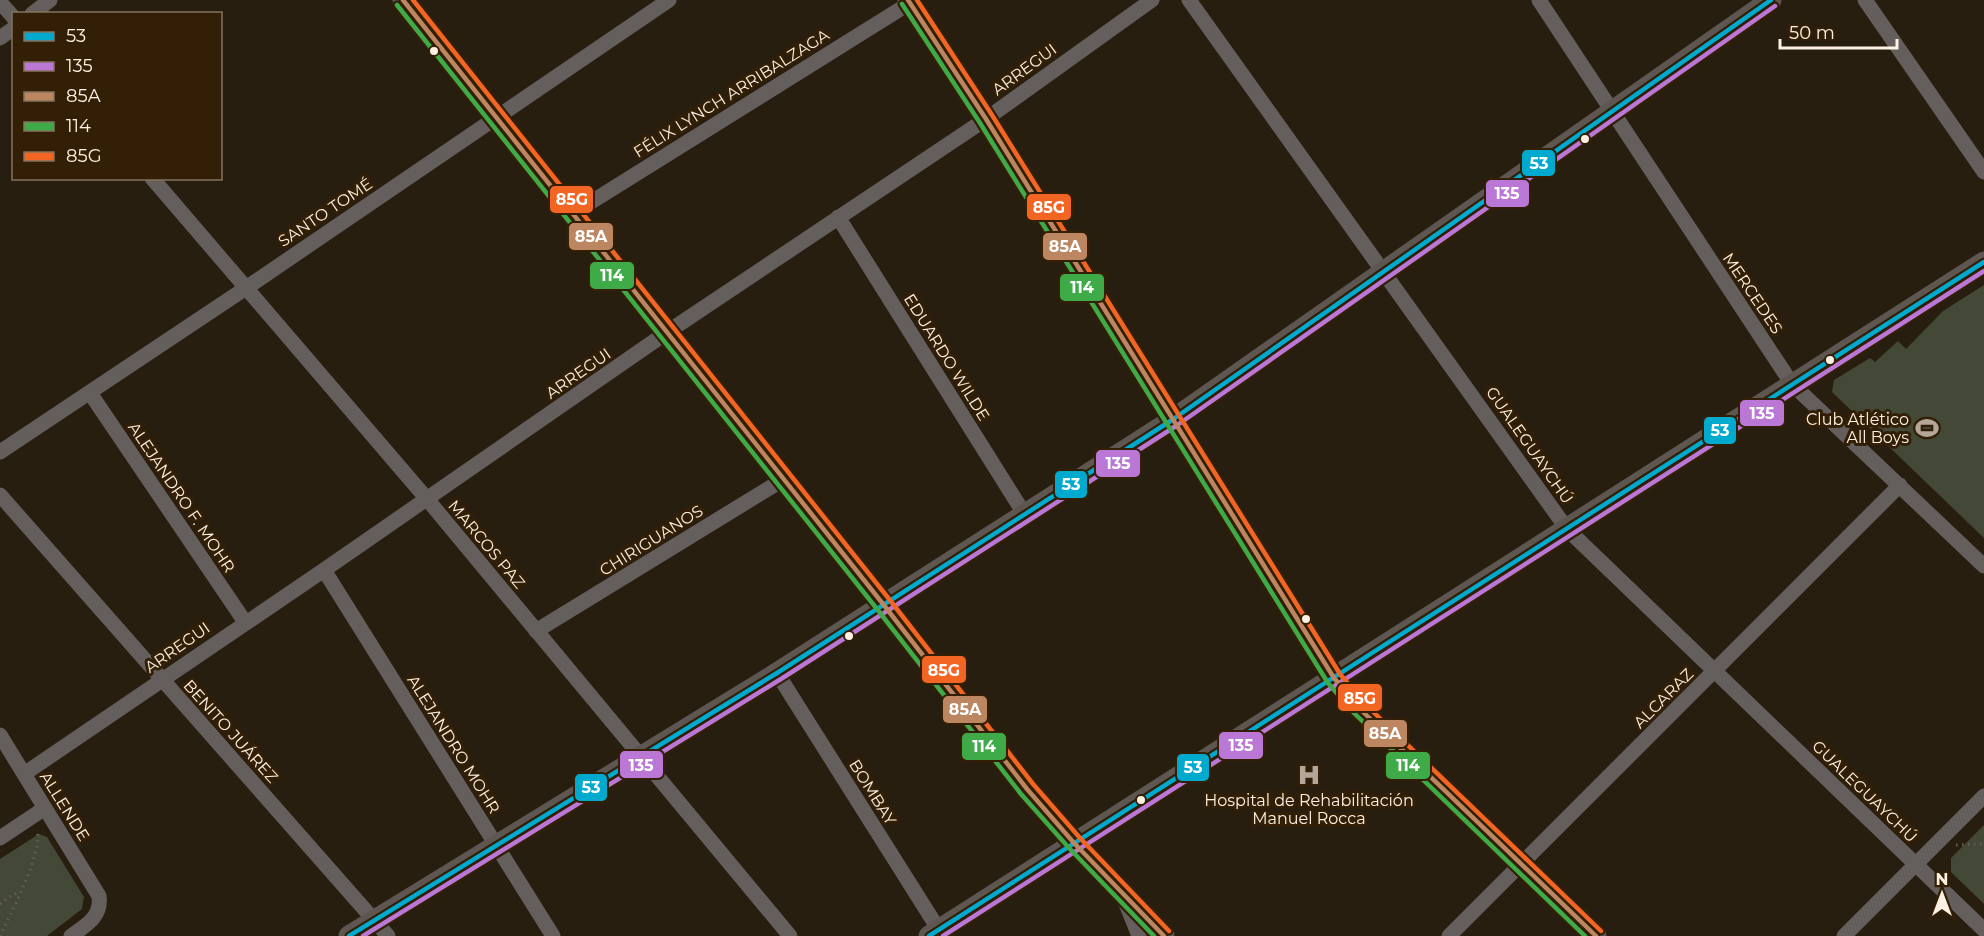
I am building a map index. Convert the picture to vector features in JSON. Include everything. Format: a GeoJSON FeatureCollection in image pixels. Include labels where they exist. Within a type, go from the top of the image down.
{"type":"FeatureCollection","features":[{"type":"Feature","properties":{"kind":"street"},"geometry":{"type":"LineString","coordinates":[[35,12],[50,0]]}},
{"type":"Feature","properties":{"kind":"street"},"geometry":{"type":"LineString","coordinates":[[403,0],[883,604],[1027,789],[1074,843],[1164,936]]}},
{"type":"Feature","properties":{"kind":"street","name":"SANTO TOMÉ"},"geometry":{"type":"LineString","coordinates":[[0,452],[246,288],[669,0]]}},
{"type":"Feature","properties":{"kind":"street","name":"ARREGUI"},"geometry":{"type":"LineString","coordinates":[[24,774],[666,333],[986,119],[1152,0]]}},
{"type":"Feature","properties":{"kind":"street","name":"GUALEGUAYCHÚ"},"geometry":{"type":"LineString","coordinates":[[1189,0],[1567,529],[1984,930]]}},
{"type":"Feature","properties":{"kind":"street","name":"MERCEDES"},"geometry":{"type":"LineString","coordinates":[[1539,0],[1792,384],[1984,566]]}},
{"type":"Feature","properties":{"kind":"street"},"geometry":{"type":"LineString","coordinates":[[349,936],[777,673],[1172,420],[1771,0]]}},
{"type":"Feature","properties":{"kind":"street"},"geometry":{"type":"LineString","coordinates":[[1865,0],[1984,172]]}},
{"type":"Feature","properties":{"kind":"street"},"geometry":{"type":"LineString","coordinates":[[0,2],[12,16]]}},
{"type":"Feature","properties":{"kind":"street"},"geometry":{"type":"LineString","coordinates":[[909,2],[986,119],[1334,678],[1360,709],[1596,936]]}},
{"type":"Feature","properties":{"kind":"street","name":"FÉLIX LYNCH ARRIBALZAGA"},"geometry":{"type":"LineString","coordinates":[[572,214],[909,2]]}},
{"type":"Feature","properties":{"kind":"street","name":"MARCOS PAZ"},"geometry":{"type":"LineString","coordinates":[[154,180],[427,499],[790,936]]}},
{"type":"Feature","properties":{"kind":"street","name":"EDUARDO WILDE"},"geometry":{"type":"LineString","coordinates":[[838,217],[1025,515]]}},
{"type":"Feature","properties":{"kind":"street"},"geometry":{"type":"LineString","coordinates":[[934,933],[1984,262]]}},
{"type":"Feature","properties":{"kind":"street","name":"ALEJANDRO F. MOHR"},"geometry":{"type":"LineString","coordinates":[[90,393],[245,622]]}},
{"type":"Feature","properties":{"kind":"street","name":"CHIRIGUANOS"},"geometry":{"type":"LineString","coordinates":[[536,631],[784,479]]}},
{"type":"Feature","properties":{"kind":"street","name":"ALCARAZ"},"geometry":{"type":"LineString","coordinates":[[1449,936],[1900,485]]}},
{"type":"Feature","properties":{"kind":"street","name":"BENITO JUÁREZ"},"geometry":{"type":"LineString","coordinates":[[0,495],[388,936]]}},
{"type":"Feature","properties":{"kind":"street","name":"ALEJANDRO MOHR"},"geometry":{"type":"LineString","coordinates":[[324,570],[553,936]]}},
{"type":"Feature","properties":{"kind":"street","name":"BOMBAY"},"geometry":{"type":"LineString","coordinates":[[777,673],[934,933]]}},
{"type":"Feature","properties":{"kind":"street","name":"ALLENDE"},"geometry":{"type":"LineString","coordinates":[[0,735],[99,896],[100,909],[97,916],[71,936]]}},
{"type":"Feature","properties":{"kind":"street"},"geometry":{"type":"LineString","coordinates":[[1844,936],[1984,796]]}},
{"type":"Feature","properties":{"kind":"street"},"geometry":{"type":"LineString","coordinates":[[0,838],[45,808]]}},
{"type":"Feature","properties":{"kind":"street"},"geometry":{"type":"LineString","coordinates":[[1122,892],[1139,936]]}},
{"type":"Feature","properties":{"kind":"path"},"geometry":{"type":"LineString","coordinates":[[0,936],[21,892],[35,855],[39,838],[30,819]]}},
{"type":"Feature","properties":{"kind":"path"},"geometry":{"type":"LineString","coordinates":[[1935,845],[1984,844]]}},
{"type":"Feature","properties":{"kind":"path"},"geometry":{"type":"LineString","coordinates":[[0,904],[12,895],[21,892]]}},
{"type":"Feature","properties":{"kind":"green space","name":"Club Atlético All Boys"},"geometry":{"type":"Polygon","coordinates":[[[1984,285],[1984,538],[1832,392],[1834,380],[1870,358],[1875,362],[1898,341],[1906,349],[1943,311],[1984,285]]]}},
{"type":"Feature","properties":{"kind":"green space"},"geometry":{"type":"Polygon","coordinates":[[[1984,825],[1984,904],[1951,872],[1951,858],[1984,825]]]}},
{"type":"Feature","properties":{"kind":"green space"},"geometry":{"type":"Polygon","coordinates":[[[39,834],[47,837],[84,897],[82,909],[47,936],[0,936],[0,859],[39,834]]]}},
{"type":"Feature","properties":{"kind":"transit line","name":"85A"},"geometry":{"type":"LineString","coordinates":[[403,0],[883,604],[1027,789],[1074,843],[1164,936]]}},
{"type":"Feature","properties":{"kind":"transit line","name":"85G"},"geometry":{"type":"LineString","coordinates":[[413,0],[889,599],[1033,784],[1080,838],[1169,931]]}},
{"type":"Feature","properties":{"kind":"transit line","name":"85A"},"geometry":{"type":"LineString","coordinates":[[908,0],[986,119],[1334,678],[1360,709],[1596,936]]}},
{"type":"Feature","properties":{"kind":"transit line","name":"85G"},"geometry":{"type":"LineString","coordinates":[[917,0],[992,115],[1340,674],[1365,704],[1601,931]]}},
{"type":"Feature","properties":{"kind":"transit line","name":"53"},"geometry":{"type":"LineString","coordinates":[[349,936],[777,673],[1172,420],[1771,0]]}},
{"type":"Feature","properties":{"kind":"transit line","name":"114"},"geometry":{"type":"LineString","coordinates":[[902,4],[980,123],[1328,683],[1355,714],[1585,936]]}},
{"type":"Feature","properties":{"kind":"transit line","name":"114"},"geometry":{"type":"LineString","coordinates":[[397,5],[877,609],[1021,794],[1069,848],[1154,936]]}},
{"type":"Feature","properties":{"kind":"transit line","name":"135"},"geometry":{"type":"LineString","coordinates":[[363,936],[781,679],[1176,426],[1775,6]]}},
{"type":"Feature","properties":{"kind":"transit line","name":"53"},"geometry":{"type":"LineString","coordinates":[[929,936],[1984,262]]}},
{"type":"Feature","properties":{"kind":"transit line","name":"135"},"geometry":{"type":"LineString","coordinates":[[943,936],[1984,271]]}},
{"type":"Feature","properties":{"kind":"place","name":"Club Atlético All Boys"},"geometry":{"type":"Point","coordinates":[1927,428]}},
{"type":"Feature","properties":{"kind":"place","name":"Hospital de Rehabilitación Manuel Rocca"},"geometry":{"type":"Point","coordinates":[1309,775]}}]}
